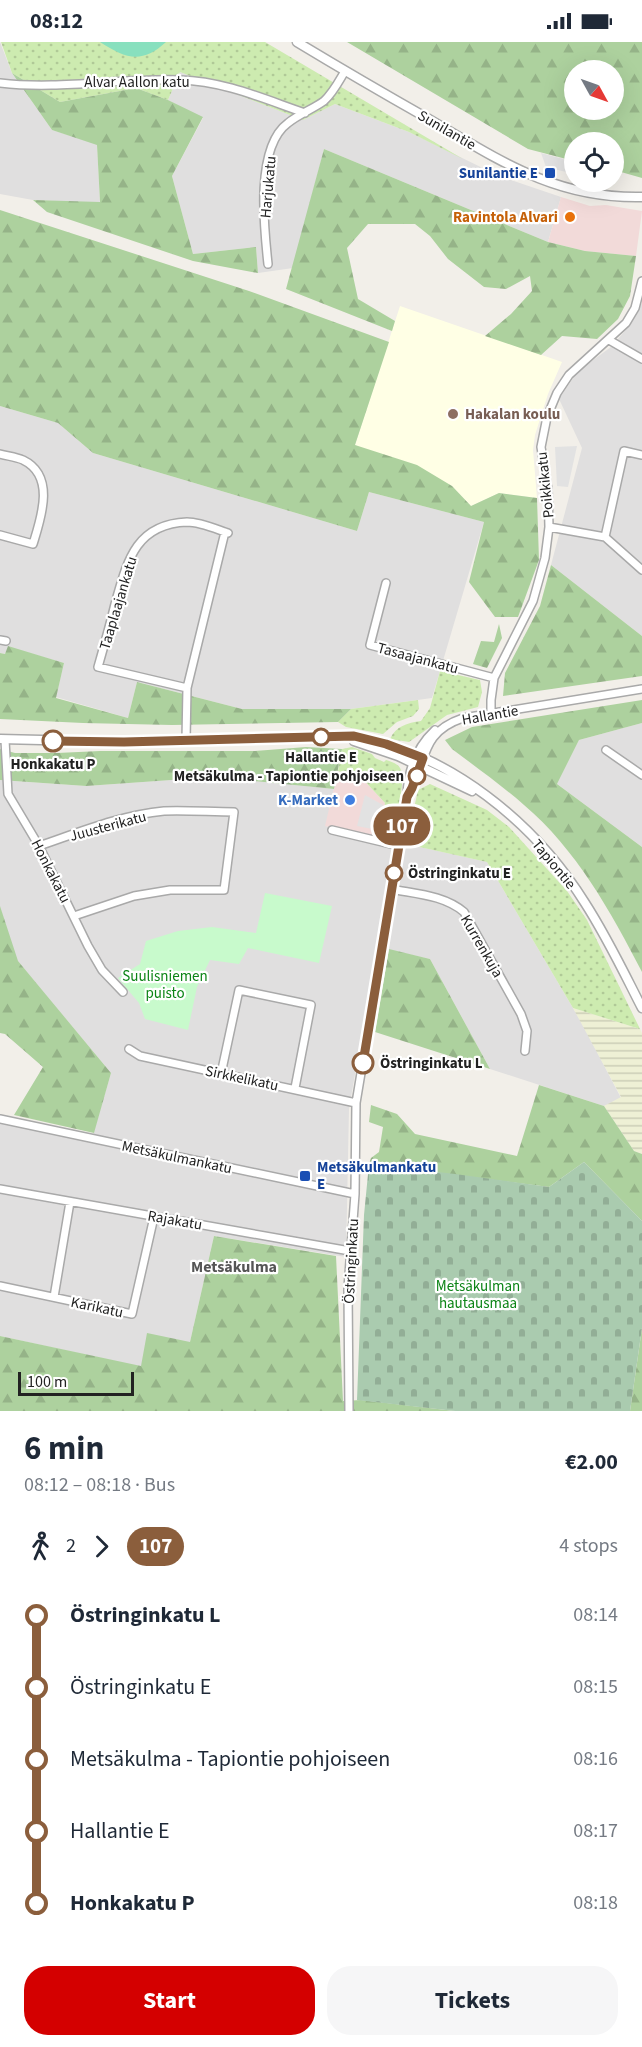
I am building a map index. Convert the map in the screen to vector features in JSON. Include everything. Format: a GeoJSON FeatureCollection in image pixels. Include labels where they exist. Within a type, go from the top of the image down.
{"type":"FeatureCollection","features":[{"type":"Feature","properties":{"kind":"street","name":"Sunilantie"},"geometry":{"type":"LineString","coordinates":[[297,42],[484,152],[530,176],[575,191],[599,195],[642,197]]}},
{"type":"Feature","properties":{"kind":"street","name":"Harjukatu"},"geometry":{"type":"LineString","coordinates":[[268,264],[263,212],[268,164],[273,142],[278,132],[288,123],[325,100],[345,71]]}},
{"type":"Feature","properties":{"kind":"street","name":"Alvar Aallon katu"},"geometry":{"type":"LineString","coordinates":[[0,83],[50,84],[182,80],[230,87],[304,113]]}},
{"type":"Feature","properties":{"kind":"street","name":"Poikkikatu"},"geometry":{"type":"LineString","coordinates":[[491,713],[494,678],[533,602],[545,558],[549,527],[548,490],[541,447],[546,417],[557,393],[569,375],[626,323],[635,308],[642,281]]}},
{"type":"Feature","properties":{"kind":"street"},"geometry":{"type":"LineString","coordinates":[[609,340],[642,359]]}},
{"type":"Feature","properties":{"kind":"street"},"geometry":{"type":"LineString","coordinates":[[605,537],[624,451],[642,455]]}},
{"type":"Feature","properties":{"kind":"street"},"geometry":{"type":"LineString","coordinates":[[0,454],[23,460],[36,470],[43,488],[45,506],[33,544],[0,535]]}},
{"type":"Feature","properties":{"kind":"street","name":"Taaplaajankatu"},"geometry":{"type":"LineString","coordinates":[[186,740],[187,688],[227,532],[190,522],[165,525],[148,534],[135,547],[126,564],[98,667],[187,688]]}},
{"type":"Feature","properties":{"kind":"street"},"geometry":{"type":"LineString","coordinates":[[549,527],[605,537],[642,570]]}},
{"type":"Feature","properties":{"kind":"street","name":"Tasaajankatu"},"geometry":{"type":"LineString","coordinates":[[386,583],[370,645],[494,678]]}},
{"type":"Feature","properties":{"kind":"street","name":"Hallantie"},"geometry":{"type":"LineString","coordinates":[[418,760],[431,740],[447,724],[463,718],[642,690]]}},
{"type":"Feature","properties":{"kind":"street","name":"Tapiontie"},"geometry":{"type":"LineString","coordinates":[[186,740],[330,737],[363,744],[418,760],[501,808],[549,855],[569,879],[601,931],[642,1008]]}},
{"type":"Feature","properties":{"kind":"street"},"geometry":{"type":"LineString","coordinates":[[3,740],[124,742],[186,740]]}},
{"type":"Feature","properties":{"kind":"street","name":"Honkakatu"},"geometry":{"type":"LineString","coordinates":[[3,740],[8,794],[39,846],[88,946],[102,970],[123,992]]}},
{"type":"Feature","properties":{"kind":"street"},"geometry":{"type":"LineString","coordinates":[[606,750],[642,775]]}},
{"type":"Feature","properties":{"kind":"street","name":"Östringinkatu"},"geometry":{"type":"LineString","coordinates":[[349,1411],[348,1288],[355,1194],[356,1103],[407,797],[418,760]]}},
{"type":"Feature","properties":{"kind":"street","name":"Juusterikatu"},"geometry":{"type":"LineString","coordinates":[[39,846],[101,824],[132,816],[165,812],[234,812],[224,890],[161,891],[134,896],[74,916]]}},
{"type":"Feature","properties":{"kind":"street"},"geometry":{"type":"LineString","coordinates":[[333,830],[399,846]]}},
{"type":"Feature","properties":{"kind":"street","name":"Kurrenkuja"},"geometry":{"type":"LineString","coordinates":[[391,889],[445,900],[464,912],[520,1014],[527,1031],[525,1051]]}},
{"type":"Feature","properties":{"kind":"street"},"geometry":{"type":"LineString","coordinates":[[221,1074],[239,990],[311,1005],[295,1089]]}},
{"type":"Feature","properties":{"kind":"street","name":"Sirkkelikatu"},"geometry":{"type":"LineString","coordinates":[[129,1049],[140,1056],[356,1103]]}},
{"type":"Feature","properties":{"kind":"street","name":"Metsäkulmankatu"},"geometry":{"type":"LineString","coordinates":[[0,1119],[355,1194]]}},
{"type":"Feature","properties":{"kind":"street","name":"Rajakatu"},"geometry":{"type":"LineString","coordinates":[[0,1189],[350,1251]]}},
{"type":"Feature","properties":{"kind":"street"},"geometry":{"type":"LineString","coordinates":[[54,1297],[70,1202]]}},
{"type":"Feature","properties":{"kind":"street","name":"Karikatu"},"geometry":{"type":"LineString","coordinates":[[0,1286],[132,1314],[154,1217]]}},
{"type":"Feature","properties":{"kind":"shaded area"},"geometry":{"type":"Polygon","coordinates":[[[0,42],[12,73],[52,130],[97,144],[100,203],[33,200],[0,194],[0,42]]]}},
{"type":"Feature","properties":{"kind":"shaded area"},"geometry":{"type":"Polygon","coordinates":[[[180,72],[303,120],[335,104],[409,132],[499,176],[561,197],[548,242],[324,149],[293,268],[258,273],[256,247],[193,254],[172,176],[203,118],[168,100],[180,72]]]}},
{"type":"Feature","properties":{"kind":"shaded area"},"geometry":{"type":"Polygon","coordinates":[[[541,153],[564,159],[564,172],[546,167],[541,153]]]}},
{"type":"Feature","properties":{"kind":"shaded area"},"geometry":{"type":"Polygon","coordinates":[[[561,197],[590,206],[606,205],[642,211],[636,256],[585,251],[548,242],[561,197]]]}},
{"type":"Feature","properties":{"kind":"shaded area"},"geometry":{"type":"Polygon","coordinates":[[[642,303],[642,636],[551,565],[582,448],[559,399],[578,371],[611,347],[630,325],[642,303]]]}},
{"type":"Feature","properties":{"kind":"shaded area","name":"Hakalan koulu"},"geometry":{"type":"Polygon","coordinates":[[[400,306],[562,362],[548,394],[535,435],[533,450],[537,498],[499,493],[471,506],[452,486],[355,445],[400,306]]]}},
{"type":"Feature","properties":{"kind":"shaded area"},"geometry":{"type":"Polygon","coordinates":[[[0,406],[58,423],[93,453],[357,531],[369,492],[484,522],[432,698],[351,709],[242,709],[137,682],[128,718],[56,697],[64,663],[8,647],[5,654],[0,653],[0,406]]]}},
{"type":"Feature","properties":{"kind":"shaded area"},"geometry":{"type":"Polygon","coordinates":[[[577,446],[568,487],[557,486],[555,447],[577,446]]]}},
{"type":"Feature","properties":{"kind":"shaded area"},"geometry":{"type":"Polygon","coordinates":[[[642,723],[642,847],[557,784],[579,740],[642,723]]]}},
{"type":"Feature","properties":{"kind":"shaded area"},"geometry":{"type":"Polygon","coordinates":[[[338,771],[360,776],[385,803],[378,838],[325,826],[338,771]]]}},
{"type":"Feature","properties":{"kind":"shaded area"},"geometry":{"type":"Polygon","coordinates":[[[214,777],[334,789],[326,826],[487,862],[583,1025],[621,1098],[604,1106],[490,1069],[430,959],[377,947],[349,1109],[346,1257],[214,1236],[190,1342],[142,1367],[0,1336],[0,1122],[91,1141],[111,1073],[16,959],[0,907],[0,780],[86,786],[214,777]]]}},
{"type":"Feature","properties":{"kind":"shaded area"},"geometry":{"type":"Polygon","coordinates":[[[365,795],[383,805],[377,830],[357,826],[365,795]]]}},
{"type":"Feature","properties":{"kind":"shaded area"},"geometry":{"type":"Polygon","coordinates":[[[573,1008],[640,1029],[642,1033],[642,1154],[634,1151],[604,1106],[621,1097],[573,1008]]]}},
{"type":"Feature","properties":{"kind":"green space"},"geometry":{"type":"Polygon","coordinates":[[[1,42],[265,42],[463,159],[409,132],[335,104],[303,120],[180,72],[168,100],[136,88],[60,102],[12,73],[1,42]]]}},
{"type":"Feature","properties":{"kind":"green space"},"geometry":{"type":"Polygon","coordinates":[[[100,42],[166,42],[149,54],[134,57],[118,52],[100,42]]]}},
{"type":"Feature","properties":{"kind":"green space"},"geometry":{"type":"Polygon","coordinates":[[[347,42],[642,42],[642,178],[624,173],[624,132],[564,132],[564,158],[528,149],[347,42]]]}},
{"type":"Feature","properties":{"kind":"green space"},"geometry":{"type":"Polygon","coordinates":[[[12,73],[60,102],[136,88],[203,117],[172,176],[193,254],[256,247],[258,273],[193,261],[47,212],[33,200],[100,202],[97,145],[52,130],[12,73]]]}},
{"type":"Feature","properties":{"kind":"green space"},"geometry":{"type":"Polygon","coordinates":[[[324,149],[548,242],[585,251],[636,256],[630,296],[618,319],[597,339],[562,336],[541,355],[485,336],[511,314],[532,291],[530,276],[506,289],[484,287],[448,259],[430,236],[415,224],[368,224],[347,248],[358,299],[395,321],[392,331],[286,289],[324,149]]]}},
{"type":"Feature","properties":{"kind":"green space"},"geometry":{"type":"Polygon","coordinates":[[[0,210],[249,291],[389,342],[355,445],[417,465],[452,486],[471,506],[499,493],[537,498],[539,560],[518,617],[495,617],[469,582],[484,522],[369,492],[357,531],[93,453],[58,423],[0,406],[0,210]]]}},
{"type":"Feature","properties":{"kind":"green space"},"geometry":{"type":"Polygon","coordinates":[[[551,565],[642,636],[642,676],[503,696],[505,673],[540,606],[551,565]]]}},
{"type":"Feature","properties":{"kind":"green space"},"geometry":{"type":"Polygon","coordinates":[[[499,624],[502,638],[487,668],[473,664],[481,641],[494,642],[499,624]]]}},
{"type":"Feature","properties":{"kind":"green space"},"geometry":{"type":"Polygon","coordinates":[[[8,646],[64,663],[56,698],[128,718],[137,682],[242,709],[351,709],[338,722],[172,725],[0,719],[0,653],[5,654],[8,646]]]}},
{"type":"Feature","properties":{"kind":"green space"},"geometry":{"type":"Polygon","coordinates":[[[440,671],[480,680],[482,692],[478,707],[447,715],[409,742],[390,739],[402,726],[421,721],[430,708],[440,671]]]}},
{"type":"Feature","properties":{"kind":"green space"},"geometry":{"type":"Polygon","coordinates":[[[418,700],[419,709],[413,716],[397,722],[383,734],[346,727],[338,722],[351,709],[418,700]]]}},
{"type":"Feature","properties":{"kind":"green space"},"geometry":{"type":"Polygon","coordinates":[[[642,700],[642,723],[579,740],[557,784],[642,847],[642,972],[605,904],[560,841],[524,805],[452,749],[445,740],[472,727],[642,700]]]}},
{"type":"Feature","properties":{"kind":"green space"},"geometry":{"type":"Polygon","coordinates":[[[306,747],[342,749],[334,789],[214,777],[86,786],[0,780],[0,749],[15,753],[57,753],[255,751],[306,747]]]}},
{"type":"Feature","properties":{"kind":"green space"},"geometry":{"type":"Polygon","coordinates":[[[352,747],[372,754],[384,762],[386,760],[393,762],[401,770],[401,792],[393,836],[379,833],[385,803],[360,776],[338,771],[342,749],[352,747]]]}},
{"type":"Feature","properties":{"kind":"green space"},"geometry":{"type":"Polygon","coordinates":[[[430,784],[487,810],[509,827],[567,891],[587,920],[640,1029],[573,1008],[487,862],[406,844],[418,790],[430,784]]]}},
{"type":"Feature","properties":{"kind":"green space","name":"Suulisniemen puisto"},"geometry":{"type":"Polygon","coordinates":[[[265,893],[332,906],[319,963],[248,948],[239,964],[210,960],[197,987],[188,1030],[145,1019],[139,1003],[118,978],[140,964],[146,941],[178,931],[212,927],[256,933],[265,893]]]}},
{"type":"Feature","properties":{"kind":"green space"},"geometry":{"type":"Polygon","coordinates":[[[0,906],[18,961],[111,1073],[94,1133],[14,1115],[43,1067],[5,1034],[0,1033],[0,906]]]}},
{"type":"Feature","properties":{"kind":"green space"},"geometry":{"type":"Polygon","coordinates":[[[389,949],[430,959],[490,1069],[375,1032],[389,949]]]}},
{"type":"Feature","properties":{"kind":"green space"},"geometry":{"type":"Polygon","coordinates":[[[539,1085],[604,1106],[634,1151],[642,1154],[642,1221],[584,1162],[549,1187],[369,1164],[371,1158],[379,1152],[383,1127],[369,1122],[371,1105],[397,1114],[415,1134],[517,1156],[539,1085]]]}},
{"type":"Feature","properties":{"kind":"green space","name":"Metsäkulman hautausmaa"},"geometry":{"type":"Polygon","coordinates":[[[584,1162],[642,1221],[642,1328],[630,1411],[455,1411],[357,1400],[364,1215],[369,1164],[549,1187],[584,1162]]]}},
{"type":"Feature","properties":{"kind":"green space"},"geometry":{"type":"Polygon","coordinates":[[[214,1236],[336,1256],[343,1401],[361,1400],[455,1411],[0,1411],[0,1336],[141,1366],[147,1333],[190,1342],[214,1236]]]}},
{"type":"Feature","properties":{"kind":"green space"},"geometry":{"type":"Polygon","coordinates":[[[642,1328],[642,1411],[630,1411],[642,1328]]]}},
{"type":"Feature","properties":{"kind":"bus line","name":"107"},"geometry":{"type":"LineString","coordinates":[[53,741],[124,742],[354,736],[386,744],[423,758],[407,797],[363,1063]]}},
{"type":"Feature","properties":{"kind":"place","name":"Sunilantie E"},"geometry":{"type":"Point","coordinates":[550,173]}},
{"type":"Feature","properties":{"kind":"place","name":"Ravintola Alvari"},"geometry":{"type":"Point","coordinates":[570,217]}},
{"type":"Feature","properties":{"kind":"place","name":"Hakalan koulu"},"geometry":{"type":"Point","coordinates":[453,414]}},
{"type":"Feature","properties":{"kind":"place","name":"Hallantie E"},"geometry":{"type":"Point","coordinates":[321,737]}},
{"type":"Feature","properties":{"kind":"place","name":"Honkakatu P"},"geometry":{"type":"Point","coordinates":[53,741]}},
{"type":"Feature","properties":{"kind":"place","name":"Metsäkulma - Tapiontie pohjoiseen"},"geometry":{"type":"Point","coordinates":[417,776]}},
{"type":"Feature","properties":{"kind":"place","name":"K-Market"},"geometry":{"type":"Point","coordinates":[350,800]}},
{"type":"Feature","properties":{"kind":"place","name":"Östringinkatu E"},"geometry":{"type":"Point","coordinates":[394,873]}},
{"type":"Feature","properties":{"kind":"place","name":"Östringinkatu L"},"geometry":{"type":"Point","coordinates":[363,1063]}},
{"type":"Feature","properties":{"kind":"place","name":"Metsäkulmankatu E"},"geometry":{"type":"Point","coordinates":[305,1176]}},
{"type":"Feature","properties":{"kind":"district","name":"Metsäkulma"},"geometry":{"type":"Point","coordinates":[234,1266]}}]}
